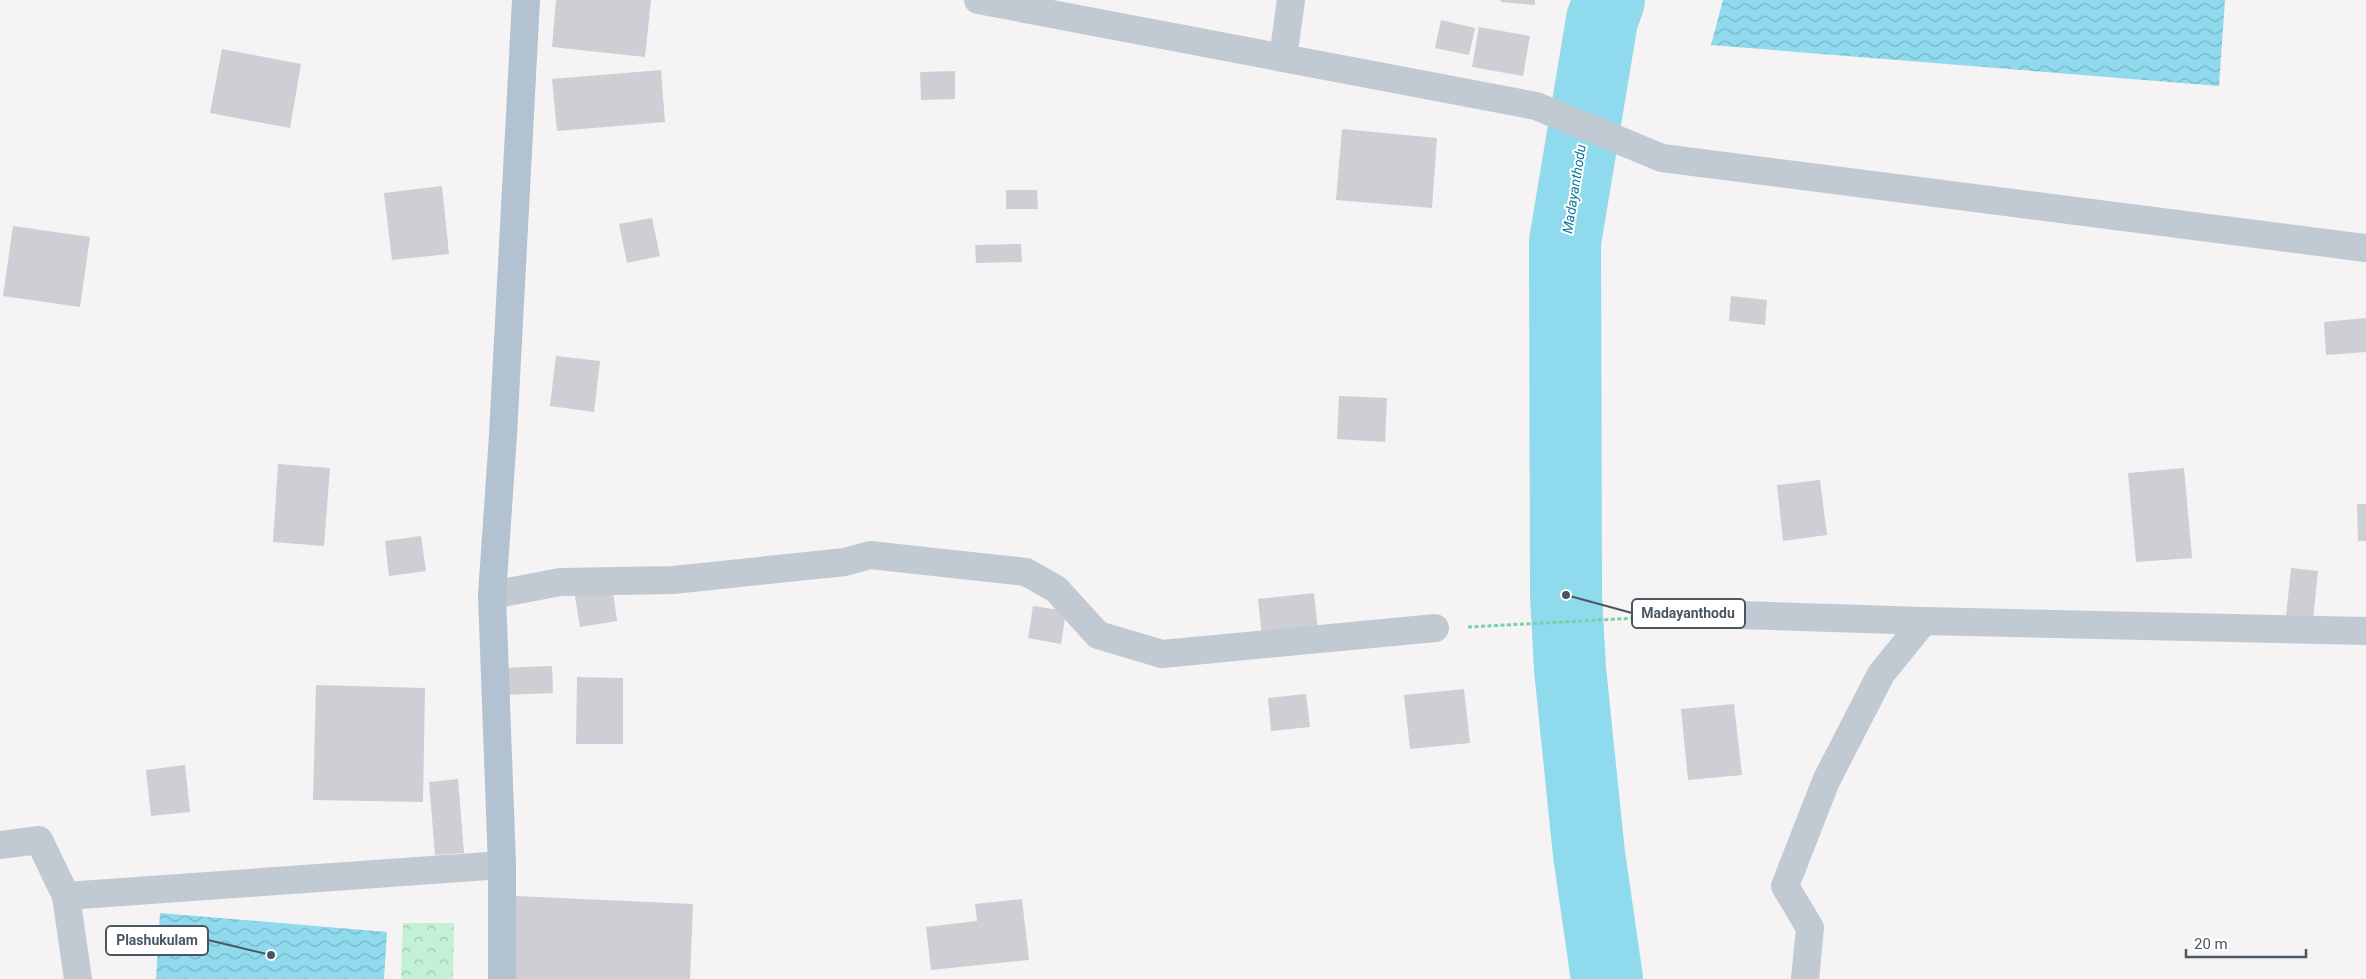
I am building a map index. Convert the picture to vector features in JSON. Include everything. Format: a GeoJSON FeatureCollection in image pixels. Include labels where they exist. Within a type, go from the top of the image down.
{"type":"FeatureCollection","features":[{"type":"Feature","properties":{"kind":"main road"},"geometry":{"type":"LineString","coordinates":[[502,979],[502,865],[492,595],[504,426],[526,0]]}},
{"type":"Feature","properties":{"kind":"street"},"geometry":{"type":"LineString","coordinates":[[978,0],[1093,11],[1283,58],[1536,106],[1662,158],[2366,248]]}},
{"type":"Feature","properties":{"kind":"street"},"geometry":{"type":"LineString","coordinates":[[1283,58],[1291,0]]}},
{"type":"Feature","properties":{"kind":"street"},"geometry":{"type":"LineString","coordinates":[[492,595],[560,582],[673,580],[845,562],[870,555],[1026,572],[1056,588],[1098,635],[1162,654],[1435,628]]}},
{"type":"Feature","properties":{"kind":"street"},"geometry":{"type":"LineString","coordinates":[[1707,614],[2366,631]]}},
{"type":"Feature","properties":{"kind":"street"},"geometry":{"type":"LineString","coordinates":[[1805,979],[1810,928],[1785,886],[1826,781],[1882,674],[1924,621]]}},
{"type":"Feature","properties":{"kind":"street"},"geometry":{"type":"LineString","coordinates":[[0,844],[39,840],[66,896],[78,979]]}},
{"type":"Feature","properties":{"kind":"street"},"geometry":{"type":"LineString","coordinates":[[66,896],[502,865]]}},
{"type":"Feature","properties":{"kind":"path"},"geometry":{"type":"LineString","coordinates":[[1435,628],[1707,614]]}},
{"type":"Feature","properties":{"kind":"green space"},"geometry":{"type":"Polygon","coordinates":[[[403,923],[454,923],[453,979],[401,979],[403,923]]]}},
{"type":"Feature","properties":{"kind":"water"},"geometry":{"type":"Polygon","coordinates":[[[1723,0],[2225,0],[2219,86],[1711,45],[1723,0]]]}},
{"type":"Feature","properties":{"kind":"water"},"geometry":{"type":"Polygon","coordinates":[[[160,913],[387,932],[384,979],[156,979],[160,913]]]}},
{"type":"Feature","properties":{"kind":"building"},"geometry":{"type":"Polygon","coordinates":[[[556,0],[651,0],[645,57],[552,47],[556,0]]]}},
{"type":"Feature","properties":{"kind":"building"},"geometry":{"type":"Polygon","coordinates":[[[1501,0],[1535,0],[1535,5],[1500,2],[1501,0]]]}},
{"type":"Feature","properties":{"kind":"building"},"geometry":{"type":"Polygon","coordinates":[[[1441,20],[1475,28],[1469,55],[1435,48],[1441,20]]]}},
{"type":"Feature","properties":{"kind":"building"},"geometry":{"type":"Polygon","coordinates":[[[1479,27],[1530,36],[1523,76],[1472,67],[1479,27]]]}},
{"type":"Feature","properties":{"kind":"building"},"geometry":{"type":"Polygon","coordinates":[[[222,49],[301,64],[290,128],[210,113],[222,49]]]}},
{"type":"Feature","properties":{"kind":"building"},"geometry":{"type":"Polygon","coordinates":[[[661,70],[665,122],[557,131],[552,79],[661,70]]]}},
{"type":"Feature","properties":{"kind":"building"},"geometry":{"type":"Polygon","coordinates":[[[955,71],[955,99],[921,100],[920,72],[955,71]]]}},
{"type":"Feature","properties":{"kind":"building"},"geometry":{"type":"Polygon","coordinates":[[[1342,129],[1437,138],[1432,208],[1336,200],[1342,129]]]}},
{"type":"Feature","properties":{"kind":"building"},"geometry":{"type":"Polygon","coordinates":[[[442,186],[449,254],[392,260],[384,193],[442,186]]]}},
{"type":"Feature","properties":{"kind":"building"},"geometry":{"type":"Polygon","coordinates":[[[1006,190],[1037,190],[1038,209],[1006,209],[1006,190]]]}},
{"type":"Feature","properties":{"kind":"building"},"geometry":{"type":"Polygon","coordinates":[[[652,218],[660,256],[627,263],[619,224],[652,218]]]}},
{"type":"Feature","properties":{"kind":"building"},"geometry":{"type":"Polygon","coordinates":[[[13,226],[90,237],[80,307],[3,296],[13,226]]]}},
{"type":"Feature","properties":{"kind":"building"},"geometry":{"type":"Polygon","coordinates":[[[1021,244],[1022,262],[976,263],[975,245],[1021,244]]]}},
{"type":"Feature","properties":{"kind":"building"},"geometry":{"type":"Polygon","coordinates":[[[1731,296],[1767,300],[1765,325],[1729,321],[1731,296]]]}},
{"type":"Feature","properties":{"kind":"building"},"geometry":{"type":"Polygon","coordinates":[[[2366,318],[2366,352],[2326,355],[2324,322],[2366,318]]]}},
{"type":"Feature","properties":{"kind":"building"},"geometry":{"type":"Polygon","coordinates":[[[556,356],[600,361],[594,412],[550,406],[556,356]]]}},
{"type":"Feature","properties":{"kind":"building"},"geometry":{"type":"Polygon","coordinates":[[[1339,396],[1387,398],[1385,442],[1337,439],[1339,396]]]}},
{"type":"Feature","properties":{"kind":"building"},"geometry":{"type":"Polygon","coordinates":[[[278,464],[330,468],[324,546],[273,542],[278,464]]]}},
{"type":"Feature","properties":{"kind":"building"},"geometry":{"type":"Polygon","coordinates":[[[2184,468],[2192,558],[2136,562],[2128,473],[2184,468]]]}},
{"type":"Feature","properties":{"kind":"building"},"geometry":{"type":"Polygon","coordinates":[[[1820,480],[1827,535],[1783,541],[1777,485],[1820,480]]]}},
{"type":"Feature","properties":{"kind":"building"},"geometry":{"type":"Polygon","coordinates":[[[2357,504],[2366,504],[2366,541],[2358,541],[2357,504]]]}},
{"type":"Feature","properties":{"kind":"building"},"geometry":{"type":"Polygon","coordinates":[[[421,536],[426,571],[389,576],[385,541],[421,536]]]}},
{"type":"Feature","properties":{"kind":"building"},"geometry":{"type":"Polygon","coordinates":[[[2291,568],[2318,571],[2313,619],[2286,616],[2291,568]]]}},
{"type":"Feature","properties":{"kind":"building"},"geometry":{"type":"Polygon","coordinates":[[[612,584],[617,621],[580,627],[574,590],[612,584]]]}},
{"type":"Feature","properties":{"kind":"building"},"geometry":{"type":"Polygon","coordinates":[[[1314,593],[1318,631],[1262,637],[1258,599],[1314,593]]]}},
{"type":"Feature","properties":{"kind":"building"},"geometry":{"type":"Polygon","coordinates":[[[1033,606],[1066,611],[1061,644],[1028,638],[1033,606]]]}},
{"type":"Feature","properties":{"kind":"building"},"geometry":{"type":"Polygon","coordinates":[[[552,666],[553,693],[502,695],[501,668],[552,666]]]}},
{"type":"Feature","properties":{"kind":"building"},"geometry":{"type":"Polygon","coordinates":[[[577,677],[623,678],[623,744],[576,744],[577,677]]]}},
{"type":"Feature","properties":{"kind":"building"},"geometry":{"type":"Polygon","coordinates":[[[316,685],[425,688],[423,802],[313,800],[316,685]]]}},
{"type":"Feature","properties":{"kind":"building"},"geometry":{"type":"Polygon","coordinates":[[[1464,689],[1470,743],[1410,749],[1404,695],[1464,689]]]}},
{"type":"Feature","properties":{"kind":"building"},"geometry":{"type":"Polygon","coordinates":[[[1306,694],[1310,727],[1271,731],[1268,698],[1306,694]]]}},
{"type":"Feature","properties":{"kind":"building"},"geometry":{"type":"Polygon","coordinates":[[[1734,704],[1742,775],[1688,780],[1681,709],[1734,704]]]}},
{"type":"Feature","properties":{"kind":"building"},"geometry":{"type":"Polygon","coordinates":[[[185,765],[190,812],[151,816],[146,770],[185,765]]]}},
{"type":"Feature","properties":{"kind":"building"},"geometry":{"type":"Polygon","coordinates":[[[458,779],[464,853],[435,855],[429,782],[458,779]]]}},
{"type":"Feature","properties":{"kind":"building"},"geometry":{"type":"Polygon","coordinates":[[[516,896],[693,904],[690,979],[513,979],[516,896]]]}},
{"type":"Feature","properties":{"kind":"building"},"geometry":{"type":"Polygon","coordinates":[[[1022,899],[1029,960],[931,970],[926,927],[977,921],[975,904],[1022,899]]]}},
{"type":"Feature","properties":{"kind":"waterway","name":"Madayanthodu"},"geometry":{"type":"LineString","coordinates":[[1607,979],[1589,854],[1570,669],[1566,595],[1565,242],[1602,20],[1609,0]]}},
{"type":"Feature","properties":{"kind":"place","name":"Madayanthodu"},"geometry":{"type":"Point","coordinates":[1566,595]}},
{"type":"Feature","properties":{"kind":"place","name":"Plashukulam"},"geometry":{"type":"Point","coordinates":[271,955]}}]}
